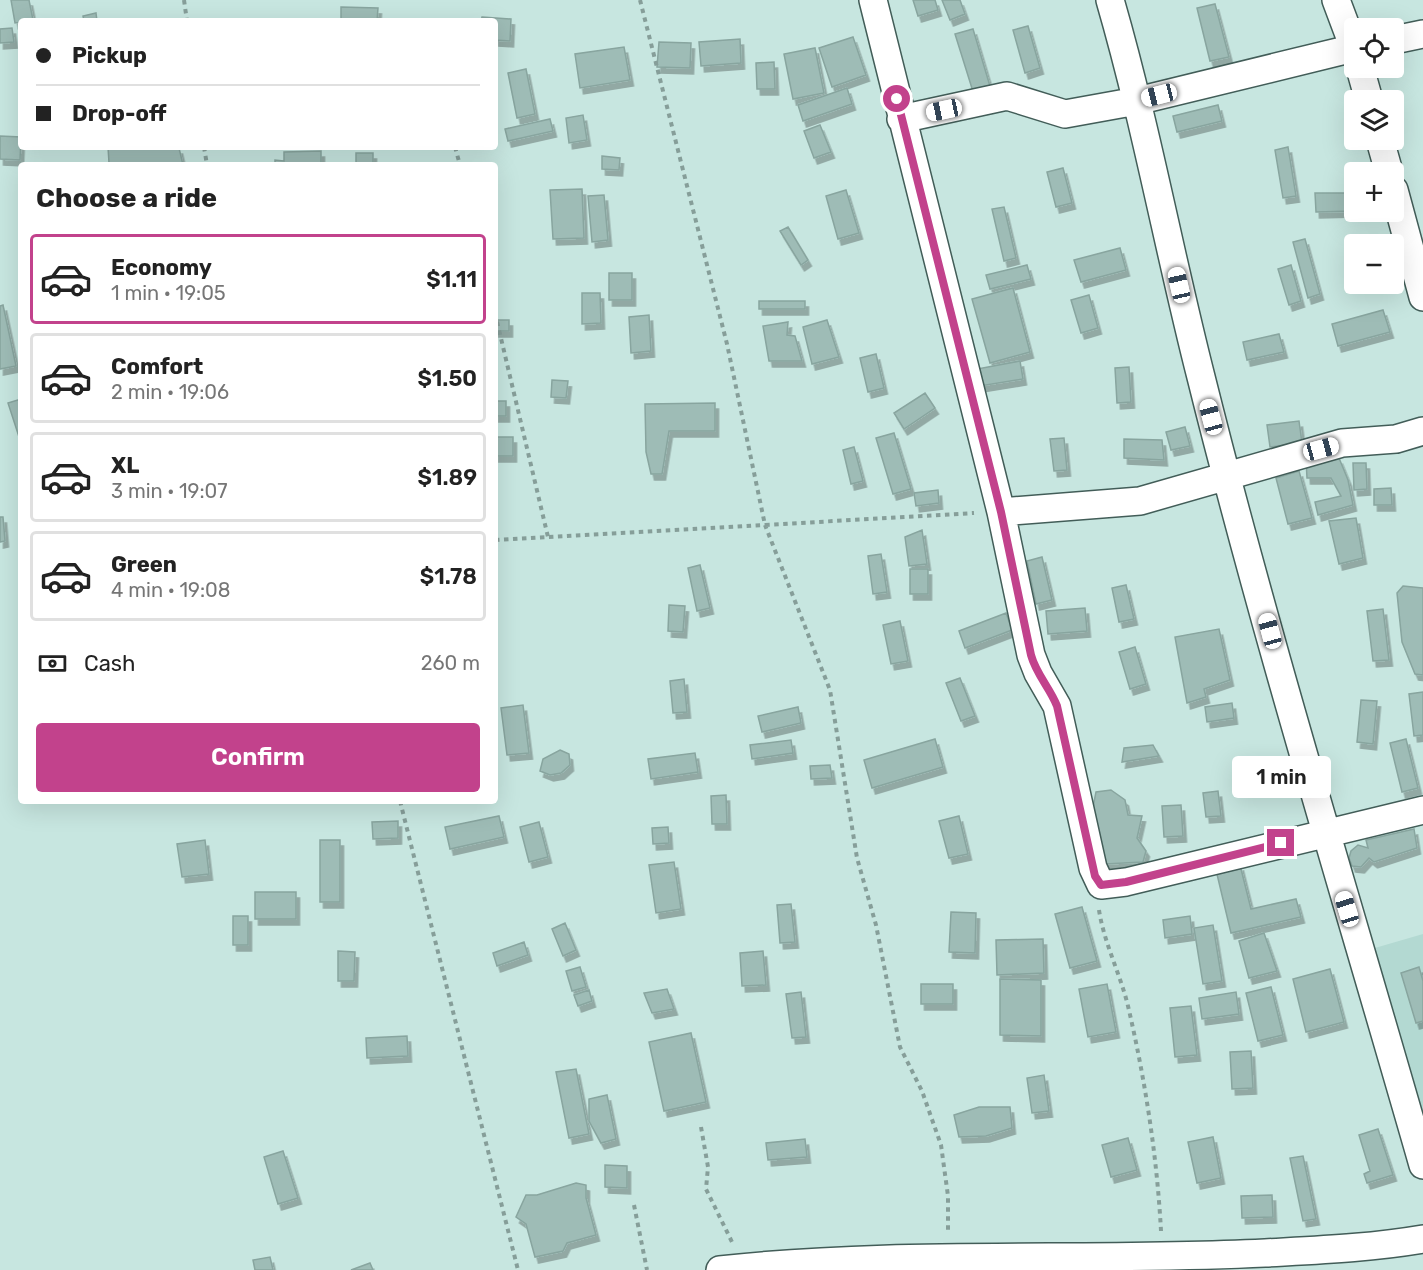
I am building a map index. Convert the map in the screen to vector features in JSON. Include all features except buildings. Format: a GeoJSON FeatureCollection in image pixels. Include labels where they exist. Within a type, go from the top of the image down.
{"type":"FeatureCollection","features":[{"type":"Feature","properties":{"kind":"street"},"geometry":{"type":"LineString","coordinates":[[873,0],[1001,512],[1031,655],[1038,673],[1057,706],[1093,868],[1101,885],[1126,882],[1423,810]]}},
{"type":"Feature","properties":{"kind":"street"},"geometry":{"type":"LineString","coordinates":[[1110,0],[1137,100],[1201,378],[1227,475],[1325,832],[1423,1165]]}},
{"type":"Feature","properties":{"kind":"street"},"geometry":{"type":"LineString","coordinates":[[1336,0],[1344,21]]}},
{"type":"Feature","properties":{"kind":"street"},"geometry":{"type":"LineString","coordinates":[[1404,38],[1423,34]]}},
{"type":"Feature","properties":{"kind":"street"},"geometry":{"type":"LineString","coordinates":[[901,119],[1007,96],[1065,114],[1137,100],[1344,50]]}},
{"type":"Feature","properties":{"kind":"street"},"geometry":{"type":"LineString","coordinates":[[1403,222],[1423,297]]}},
{"type":"Feature","properties":{"kind":"street"},"geometry":{"type":"LineString","coordinates":[[1001,512],[1140,501],[1342,443],[1396,439],[1423,431]]}},
{"type":"Feature","properties":{"kind":"street"},"geometry":{"type":"LineString","coordinates":[[731,1269],[860,1261],[1161,1257],[1380,1247],[1423,1239]]}},
{"type":"Feature","properties":{"kind":"path"},"geometry":{"type":"LineString","coordinates":[[184,0],[187,18]]}},
{"type":"Feature","properties":{"kind":"path"},"geometry":{"type":"LineString","coordinates":[[640,0],[728,344],[765,525],[830,690],[857,858],[876,925],[900,1047],[922,1091],[941,1145],[948,1196],[950,1260]]}},
{"type":"Feature","properties":{"kind":"path"},"geometry":{"type":"LineString","coordinates":[[498,326],[548,537]]}},
{"type":"Feature","properties":{"kind":"path"},"geometry":{"type":"LineString","coordinates":[[498,540],[1001,512]]}},
{"type":"Feature","properties":{"kind":"path"},"geometry":{"type":"LineString","coordinates":[[401,804],[518,1270]]}},
{"type":"Feature","properties":{"kind":"path"},"geometry":{"type":"LineString","coordinates":[[1101,885],[1099,911],[1106,941],[1127,1004],[1149,1119],[1159,1191],[1161,1257]]}},
{"type":"Feature","properties":{"kind":"path"},"geometry":{"type":"LineString","coordinates":[[701,1127],[708,1167],[706,1189],[731,1269]]}},
{"type":"Feature","properties":{"kind":"path"},"geometry":{"type":"LineString","coordinates":[[633,1205],[647,1270]]}},
{"type":"Feature","properties":{"kind":"shaded area"},"geometry":{"type":"Polygon","coordinates":[[[1423,934],[1423,1132],[1368,950],[1423,934]]]}},
{"type":"Feature","properties":{"kind":"route"},"geometry":{"type":"LineString","coordinates":[[897,99],[1001,512],[1016,592],[1033,664],[1057,706],[1095,876],[1101,885],[1126,882],[1281,843]]}}]}
